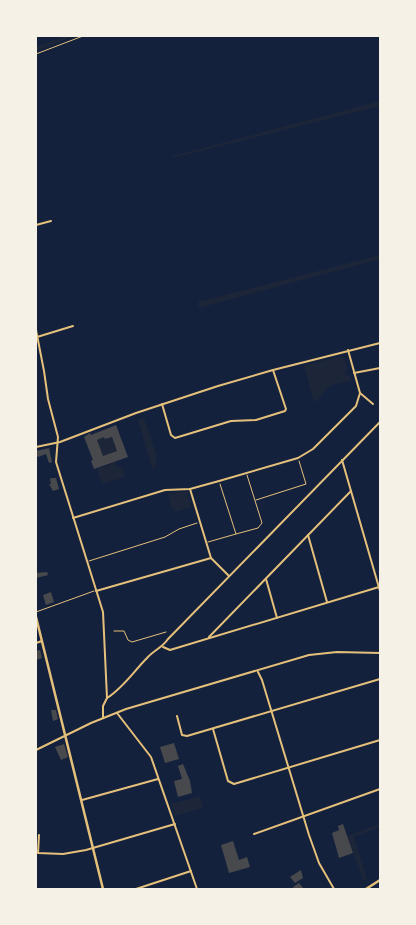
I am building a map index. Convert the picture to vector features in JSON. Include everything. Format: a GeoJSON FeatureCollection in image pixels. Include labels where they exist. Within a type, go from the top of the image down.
{"type":"FeatureCollection","features":[{"type":"Feature","properties":{"kind":"street"},"geometry":{"type":"LineString","coordinates":[[36,225],[51,221]]}},
{"type":"Feature","properties":{"kind":"street"},"geometry":{"type":"LineString","coordinates":[[37,337],[73,326]]}},
{"type":"Feature","properties":{"kind":"street"},"geometry":{"type":"LineString","coordinates":[[36,330],[48,399],[58,442],[56,462],[103,612],[107,698],[103,706],[103,718]]}},
{"type":"Feature","properties":{"kind":"street"},"geometry":{"type":"LineString","coordinates":[[36,447],[58,442],[162,404],[273,370],[380,343]]}},
{"type":"Feature","properties":{"kind":"street"},"geometry":{"type":"LineString","coordinates":[[348,350],[360,392],[373,404]]}},
{"type":"Feature","properties":{"kind":"street"},"geometry":{"type":"LineString","coordinates":[[354,373],[380,368]]}},
{"type":"Feature","properties":{"kind":"street"},"geometry":{"type":"LineString","coordinates":[[162,404],[171,435],[175,438],[231,421],[256,420],[285,411],[286,409],[273,370]]}},
{"type":"Feature","properties":{"kind":"street"},"geometry":{"type":"LineString","coordinates":[[73,518],[165,490],[190,489],[298,458],[313,449],[356,406],[360,392]]}},
{"type":"Feature","properties":{"kind":"street"},"geometry":{"type":"LineString","coordinates":[[107,698],[115,693],[148,656],[163,647],[168,639],[380,422]]}},
{"type":"Feature","properties":{"kind":"street"},"geometry":{"type":"LineString","coordinates":[[342,460],[380,591]]}},
{"type":"Feature","properties":{"kind":"street"},"geometry":{"type":"LineString","coordinates":[[190,489],[210,558],[229,576]]}},
{"type":"Feature","properties":{"kind":"street"},"geometry":{"type":"LineString","coordinates":[[208,638],[351,491]]}},
{"type":"Feature","properties":{"kind":"street"},"geometry":{"type":"LineString","coordinates":[[308,535],[328,602]]}},
{"type":"Feature","properties":{"kind":"street"},"geometry":{"type":"LineString","coordinates":[[96,591],[210,558]]}},
{"type":"Feature","properties":{"kind":"street"},"geometry":{"type":"LineString","coordinates":[[266,579],[277,618]]}},
{"type":"Feature","properties":{"kind":"street"},"geometry":{"type":"LineString","coordinates":[[163,647],[170,650],[379,587]]}},
{"type":"Feature","properties":{"kind":"street"},"geometry":{"type":"LineString","coordinates":[[36,617],[103,889]]}},
{"type":"Feature","properties":{"kind":"street"},"geometry":{"type":"LineString","coordinates":[[36,643],[43,641]]}},
{"type":"Feature","properties":{"kind":"street"},"geometry":{"type":"LineString","coordinates":[[36,750],[103,718],[252,671],[258,672],[309,655],[337,652],[380,653]]}},
{"type":"Feature","properties":{"kind":"street"},"geometry":{"type":"LineString","coordinates":[[258,672],[303,817],[319,863],[334,889]]}},
{"type":"Feature","properties":{"kind":"street"},"geometry":{"type":"LineString","coordinates":[[177,716],[182,735],[187,736],[380,679]]}},
{"type":"Feature","properties":{"kind":"street"},"geometry":{"type":"LineString","coordinates":[[117,713],[151,757],[197,889]]}},
{"type":"Feature","properties":{"kind":"street"},"geometry":{"type":"LineString","coordinates":[[213,729],[228,781],[230,783],[288,768],[380,740]]}},
{"type":"Feature","properties":{"kind":"street"},"geometry":{"type":"LineString","coordinates":[[82,800],[158,778]]}},
{"type":"Feature","properties":{"kind":"street"},"geometry":{"type":"LineString","coordinates":[[254,834],[380,790]]}},
{"type":"Feature","properties":{"kind":"street"},"geometry":{"type":"LineString","coordinates":[[39,836],[38,853],[63,854],[93,848],[175,824]]}},
{"type":"Feature","properties":{"kind":"street"},"geometry":{"type":"LineString","coordinates":[[136,889],[191,871]]}},
{"type":"Feature","properties":{"kind":"street"},"geometry":{"type":"LineString","coordinates":[[366,889],[380,880]]}},
{"type":"Feature","properties":{"kind":"path"},"geometry":{"type":"LineString","coordinates":[[36,54],[83,36]]}},
{"type":"Feature","properties":{"kind":"path"},"geometry":{"type":"LineString","coordinates":[[255,500],[306,484],[298,458]]}},
{"type":"Feature","properties":{"kind":"path"},"geometry":{"type":"LineString","coordinates":[[206,542],[258,528],[262,523],[247,473]]}},
{"type":"Feature","properties":{"kind":"path"},"geometry":{"type":"LineString","coordinates":[[220,481],[236,534]]}},
{"type":"Feature","properties":{"kind":"path"},"geometry":{"type":"LineString","coordinates":[[87,562],[165,537],[179,529],[200,522]]}},
{"type":"Feature","properties":{"kind":"path"},"geometry":{"type":"LineString","coordinates":[[36,612],[96,591]]}},
{"type":"Feature","properties":{"kind":"path"},"geometry":{"type":"LineString","coordinates":[[114,631],[124,631],[128,640],[132,642],[166,632]]}},
{"type":"Feature","properties":{"kind":"shaded area"},"geometry":{"type":"Polygon","coordinates":[[[64,36],[74,36],[36,51],[36,47],[64,36]]]}},
{"type":"Feature","properties":{"kind":"shaded area"},"geometry":{"type":"Polygon","coordinates":[[[380,101],[380,106],[173,158],[173,156],[380,101]]]}},
{"type":"Feature","properties":{"kind":"shaded area"},"geometry":{"type":"Polygon","coordinates":[[[380,255],[380,259],[199,308],[198,302],[380,255]]]}},
{"type":"Feature","properties":{"kind":"shaded area"},"geometry":{"type":"Polygon","coordinates":[[[344,356],[348,369],[345,372],[346,376],[350,375],[351,381],[331,385],[314,403],[304,365],[344,356]]]}},
{"type":"Feature","properties":{"kind":"shaded area"},"geometry":{"type":"Polygon","coordinates":[[[144,418],[157,456],[155,468],[152,468],[138,420],[144,418]]]}},
{"type":"Feature","properties":{"kind":"shaded area"},"geometry":{"type":"Polygon","coordinates":[[[104,437],[105,439],[112,437],[117,451],[103,456],[97,440],[104,437]]]}},
{"type":"Feature","properties":{"kind":"shaded area"},"geometry":{"type":"Polygon","coordinates":[[[115,462],[117,467],[121,466],[125,477],[102,484],[97,469],[115,462]]]}},
{"type":"Feature","properties":{"kind":"shaded area"},"geometry":{"type":"Polygon","coordinates":[[[187,491],[191,507],[175,512],[175,509],[172,509],[168,494],[187,491]]]}},
{"type":"Feature","properties":{"kind":"shaded area"},"geometry":{"type":"Polygon","coordinates":[[[200,796],[203,808],[175,816],[171,804],[200,796]]]}},
{"type":"Feature","properties":{"kind":"shaded area"},"geometry":{"type":"Polygon","coordinates":[[[380,824],[380,827],[354,837],[367,879],[363,880],[347,836],[380,824]]]}},
{"type":"Feature","properties":{"kind":"building"},"geometry":{"type":"Polygon","coordinates":[[[116,425],[128,457],[94,469],[91,461],[93,460],[84,437],[90,433],[91,435],[116,425]],[[104,437],[97,440],[103,456],[117,451],[112,437],[105,439],[104,437]]]}},
{"type":"Feature","properties":{"kind":"building"},"geometry":{"type":"Polygon","coordinates":[[[49,448],[52,462],[49,463],[46,454],[38,457],[36,455],[36,451],[49,448]]]}},
{"type":"Feature","properties":{"kind":"building"},"geometry":{"type":"Polygon","coordinates":[[[51,478],[56,478],[59,489],[53,491],[49,484],[51,484],[51,478]]]}},
{"type":"Feature","properties":{"kind":"building"},"geometry":{"type":"Polygon","coordinates":[[[47,572],[48,575],[36,578],[36,573],[47,572]]]}},
{"type":"Feature","properties":{"kind":"building"},"geometry":{"type":"Polygon","coordinates":[[[51,592],[54,602],[46,605],[43,595],[51,592]]]}},
{"type":"Feature","properties":{"kind":"building"},"geometry":{"type":"Polygon","coordinates":[[[40,650],[42,658],[36,660],[36,651],[40,650]]]}},
{"type":"Feature","properties":{"kind":"building"},"geometry":{"type":"Polygon","coordinates":[[[51,710],[56,710],[58,719],[53,721],[51,710]]]}},
{"type":"Feature","properties":{"kind":"building"},"geometry":{"type":"Polygon","coordinates":[[[174,743],[179,759],[165,763],[160,747],[174,743]]]}},
{"type":"Feature","properties":{"kind":"building"},"geometry":{"type":"Polygon","coordinates":[[[64,744],[68,757],[61,760],[55,747],[64,744]]]}},
{"type":"Feature","properties":{"kind":"building"},"geometry":{"type":"Polygon","coordinates":[[[183,764],[190,781],[192,793],[178,797],[174,781],[182,779],[178,766],[183,764]]]}},
{"type":"Feature","properties":{"kind":"building"},"geometry":{"type":"Polygon","coordinates":[[[343,824],[353,853],[339,858],[332,833],[339,830],[338,826],[343,824]]]}},
{"type":"Feature","properties":{"kind":"building"},"geometry":{"type":"Polygon","coordinates":[[[233,841],[239,860],[247,857],[250,867],[229,873],[221,845],[233,841]]]}},
{"type":"Feature","properties":{"kind":"building"},"geometry":{"type":"Polygon","coordinates":[[[301,870],[303,878],[295,883],[290,877],[301,870]]]}},
{"type":"Feature","properties":{"kind":"building"},"geometry":{"type":"Polygon","coordinates":[[[299,883],[304,889],[294,889],[293,887],[299,883]]]}}]}
